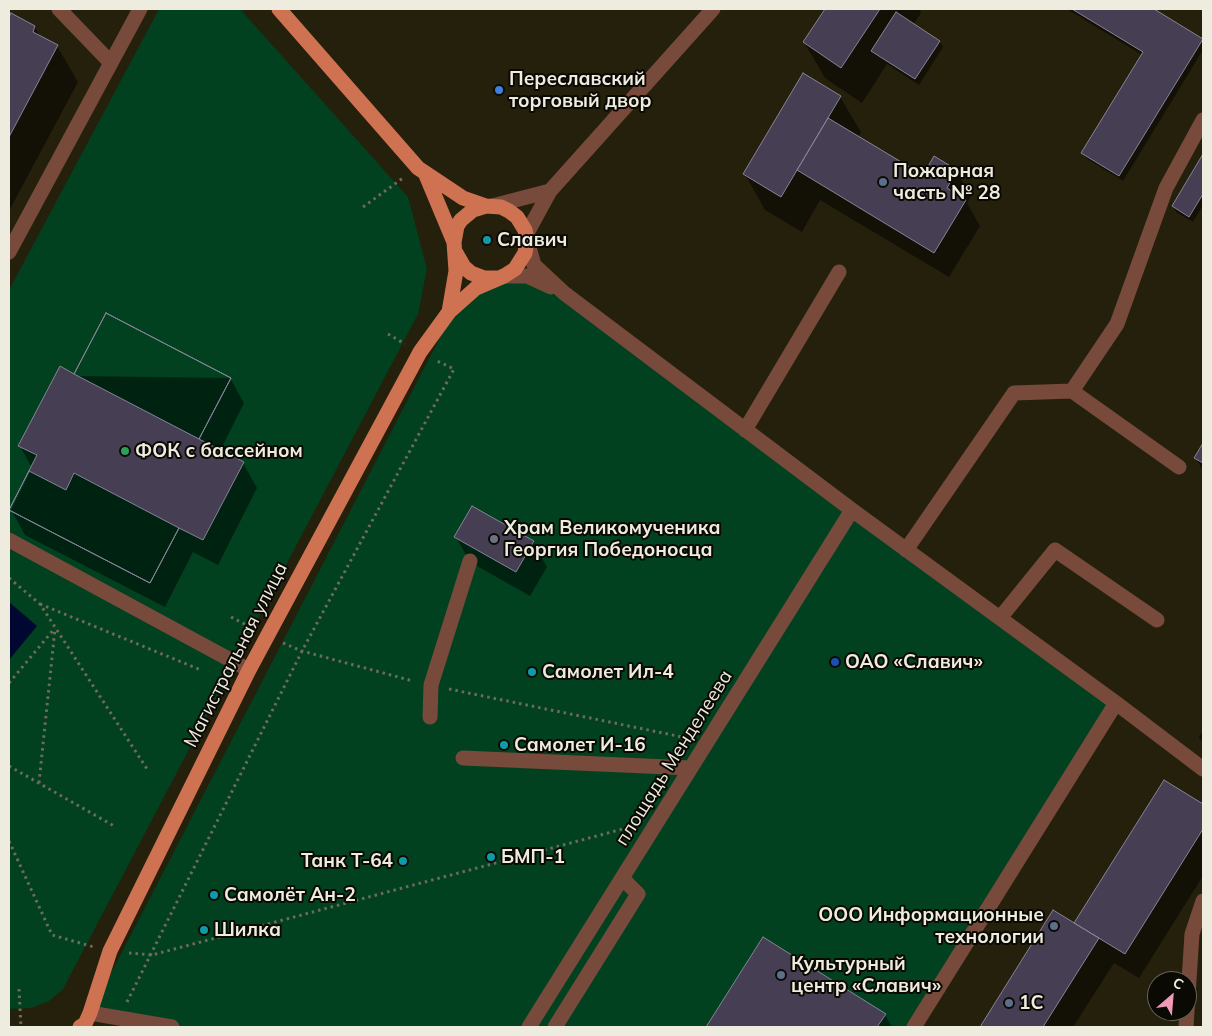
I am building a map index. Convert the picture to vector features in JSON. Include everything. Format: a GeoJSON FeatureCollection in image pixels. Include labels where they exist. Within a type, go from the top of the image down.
{"type":"FeatureCollection","features":[{"type":"Feature","properties":{"kind":"main road"},"geometry":{"type":"LineString","coordinates":[[279,9],[422,171],[463,198],[510,211],[522,224],[526,238],[526,249],[522,259],[515,268],[501,277],[476,288],[449,312]]}},
{"type":"Feature","properties":{"kind":"main road"},"geometry":{"type":"LineString","coordinates":[[422,171],[464,267],[471,273],[484,278],[501,277]]}},
{"type":"Feature","properties":{"kind":"main road"},"geometry":{"type":"LineString","coordinates":[[449,312],[456,272],[454,247],[457,226],[472,210],[489,206]]}},
{"type":"Feature","properties":{"kind":"main road","name":"Магистральная улица"},"geometry":{"type":"LineString","coordinates":[[80,1027],[84,1024],[90,1012],[110,951],[249,670],[420,352],[449,312]]}},
{"type":"Feature","properties":{"kind":"street"},"geometry":{"type":"LineString","coordinates":[[59,9],[111,62]]}},
{"type":"Feature","properties":{"kind":"street"},"geometry":{"type":"LineString","coordinates":[[9,252],[140,9]]}},
{"type":"Feature","properties":{"kind":"street"},"geometry":{"type":"LineString","coordinates":[[713,9],[550,191],[526,238],[534,265],[564,293],[746,430],[762,449],[852,510],[1203,769]]}},
{"type":"Feature","properties":{"kind":"street"},"geometry":{"type":"LineString","coordinates":[[1072,391],[1117,324],[1166,188],[1203,120]]}},
{"type":"Feature","properties":{"kind":"street"},"geometry":{"type":"LineString","coordinates":[[489,206],[550,191]]}},
{"type":"Feature","properties":{"kind":"street"},"geometry":{"type":"LineString","coordinates":[[746,430],[839,272]]}},
{"type":"Feature","properties":{"kind":"street"},"geometry":{"type":"LineString","coordinates":[[501,277],[527,276],[564,293]]}},
{"type":"Feature","properties":{"kind":"street"},"geometry":{"type":"LineString","coordinates":[[906,550],[1014,392],[1072,391],[1178,467]]}},
{"type":"Feature","properties":{"kind":"street","name":"площадь Менделеева"},"geometry":{"type":"LineString","coordinates":[[529,1027],[707,742],[725,702],[852,510]]}},
{"type":"Feature","properties":{"kind":"street"},"geometry":{"type":"LineString","coordinates":[[9,540],[249,670]]}},
{"type":"Feature","properties":{"kind":"street"},"geometry":{"type":"LineString","coordinates":[[1000,618],[1055,550],[1158,620]]}},
{"type":"Feature","properties":{"kind":"street"},"geometry":{"type":"LineString","coordinates":[[430,716],[431,685],[470,561]]}},
{"type":"Feature","properties":{"kind":"street"},"geometry":{"type":"LineString","coordinates":[[914,1027],[1116,703]]}},
{"type":"Feature","properties":{"kind":"street"},"geometry":{"type":"LineString","coordinates":[[463,758],[691,768]]}},
{"type":"Feature","properties":{"kind":"street"},"geometry":{"type":"LineString","coordinates":[[555,1027],[638,894],[622,878]]}},
{"type":"Feature","properties":{"kind":"street"},"geometry":{"type":"LineString","coordinates":[[1186,1027],[1192,934],[1203,901]]}},
{"type":"Feature","properties":{"kind":"street"},"geometry":{"type":"LineString","coordinates":[[90,1012],[172,1027]]}},
{"type":"Feature","properties":{"kind":"path"},"geometry":{"type":"LineString","coordinates":[[363,207],[422,171]]}},
{"type":"Feature","properties":{"kind":"path"},"geometry":{"type":"LineString","coordinates":[[119,1018],[302,651],[454,369],[388,334]]}},
{"type":"Feature","properties":{"kind":"path"},"geometry":{"type":"LineString","coordinates":[[9,578],[40,604],[201,670]]}},
{"type":"Feature","properties":{"kind":"path"},"geometry":{"type":"LineString","coordinates":[[40,604],[146,769]]}},
{"type":"Feature","properties":{"kind":"path"},"geometry":{"type":"LineString","coordinates":[[231,616],[267,636],[302,651],[431,685],[707,742]]}},
{"type":"Feature","properties":{"kind":"path"},"geometry":{"type":"LineString","coordinates":[[9,683],[55,628]]}},
{"type":"Feature","properties":{"kind":"path"},"geometry":{"type":"LineString","coordinates":[[39,783],[55,628]]}},
{"type":"Feature","properties":{"kind":"path"},"geometry":{"type":"LineString","coordinates":[[9,766],[114,826]]}},
{"type":"Feature","properties":{"kind":"path"},"geometry":{"type":"LineString","coordinates":[[9,841],[52,935],[110,951],[152,954],[659,819]]}},
{"type":"Feature","properties":{"kind":"path"},"geometry":{"type":"LineString","coordinates":[[19,988],[21,1027]]}},
{"type":"Feature","properties":{"kind":"green space"},"geometry":{"type":"Polygon","coordinates":[[[159,9],[240,9],[408,197],[427,269],[418,314],[63,989],[49,1001],[31,1008],[9,1009],[9,290],[159,9]]]}},
{"type":"Feature","properties":{"kind":"green space"},"geometry":{"type":"Polygon","coordinates":[[[526,282],[561,298],[1116,703],[913,1027],[175,1027],[91,1012],[448,322],[479,292],[499,283],[526,282]]]}},
{"type":"Feature","properties":{"kind":"water"},"geometry":{"type":"Polygon","coordinates":[[[9,602],[37,626],[9,660],[9,602]]]}},
{"type":"Feature","properties":{"kind":"building"},"geometry":{"type":"Polygon","coordinates":[[[825,9],[880,9],[841,68],[803,42],[825,9]]]}},
{"type":"Feature","properties":{"kind":"building"},"geometry":{"type":"Polygon","coordinates":[[[1072,9],[1154,9],[1203,39],[1119,176],[1081,153],[1143,52],[1072,9]]]}},
{"type":"Feature","properties":{"kind":"building"},"geometry":{"type":"Polygon","coordinates":[[[896,12],[940,41],[915,79],[871,51],[896,12]]]}},
{"type":"Feature","properties":{"kind":"building"},"geometry":{"type":"Polygon","coordinates":[[[11,13],[35,26],[33,32],[58,45],[9,137],[9,17],[11,13]]]}},
{"type":"Feature","properties":{"kind":"building"},"geometry":{"type":"Polygon","coordinates":[[[803,73],[841,96],[781,197],[743,174],[803,73]]]}},
{"type":"Feature","properties":{"kind":"building","name":"Пожарная часть № 28"},"geometry":{"type":"Polygon","coordinates":[[[828,118],[923,175],[934,156],[957,170],[947,188],[966,200],[934,253],[797,170],[828,118]]]}},
{"type":"Feature","properties":{"kind":"building"},"geometry":{"type":"Polygon","coordinates":[[[1203,154],[1203,194],[1189,217],[1172,206],[1203,154]]]}},
{"type":"Feature","properties":{"kind":"building","name":"ФОК с бассейном"},"geometry":{"type":"Polygon","coordinates":[[[106,313],[231,378],[199,439],[244,462],[203,540],[179,528],[150,583],[9,510],[37,455],[18,446],[60,366],[74,374],[106,313]]]}},
{"type":"Feature","properties":{"kind":"building"},"geometry":{"type":"Polygon","coordinates":[[[106,313],[231,378],[199,439],[74,374],[106,313]]]}},
{"type":"Feature","properties":{"kind":"building"},"geometry":{"type":"Polygon","coordinates":[[[1203,443],[1203,463],[1194,458],[1203,443]]]}},
{"type":"Feature","properties":{"kind":"building"},"geometry":{"type":"Polygon","coordinates":[[[29,471],[66,490],[74,473],[179,528],[150,583],[9,510],[29,471]]]}},
{"type":"Feature","properties":{"kind":"building","name":"Храм Великомученика Георгия Победоносца"},"geometry":{"type":"Polygon","coordinates":[[[472,506],[534,541],[516,572],[454,537],[472,506]]]}},
{"type":"Feature","properties":{"kind":"building"},"geometry":{"type":"Polygon","coordinates":[[[1164,780],[1203,804],[1203,829],[1125,954],[1074,923],[1164,780]]]}},
{"type":"Feature","properties":{"kind":"building"},"geometry":{"type":"Polygon","coordinates":[[[1053,910],[1099,938],[1043,1027],[980,1027],[1053,910]]]}},
{"type":"Feature","properties":{"kind":"building","name":"Культурный центр «Славич»"},"geometry":{"type":"Polygon","coordinates":[[[763,937],[886,1014],[877,1027],[706,1027],[763,937]]]}},
{"type":"Feature","properties":{"kind":"place","name":"Переславский торговый двор"},"geometry":{"type":"Point","coordinates":[499,90]}},
{"type":"Feature","properties":{"kind":"place","name":"Пожарная часть № 28"},"geometry":{"type":"Point","coordinates":[883,182]}},
{"type":"Feature","properties":{"kind":"place","name":"Славич"},"geometry":{"type":"Point","coordinates":[487,240]}},
{"type":"Feature","properties":{"kind":"place","name":"ФОК с бассейном"},"geometry":{"type":"Point","coordinates":[125,451]}},
{"type":"Feature","properties":{"kind":"place","name":"Храм Великомученика Георгия Победоносца"},"geometry":{"type":"Point","coordinates":[494,539]}},
{"type":"Feature","properties":{"kind":"place","name":"ОАО «Славич»"},"geometry":{"type":"Point","coordinates":[835,662]}},
{"type":"Feature","properties":{"kind":"place","name":"Самолет Ил-4"},"geometry":{"type":"Point","coordinates":[532,672]}},
{"type":"Feature","properties":{"kind":"place","name":"Самолет И-16"},"geometry":{"type":"Point","coordinates":[504,745]}},
{"type":"Feature","properties":{"kind":"place","name":"БМП-1"},"geometry":{"type":"Point","coordinates":[491,857]}},
{"type":"Feature","properties":{"kind":"place","name":"Танк Т-64"},"geometry":{"type":"Point","coordinates":[403,861]}},
{"type":"Feature","properties":{"kind":"place","name":"Самолёт Ан-2"},"geometry":{"type":"Point","coordinates":[214,895]}},
{"type":"Feature","properties":{"kind":"place","name":"ООО Информационные технологии"},"geometry":{"type":"Point","coordinates":[1054,926]}},
{"type":"Feature","properties":{"kind":"place","name":"Шилка"},"geometry":{"type":"Point","coordinates":[204,930]}},
{"type":"Feature","properties":{"kind":"place","name":"Культурный центр «Славич»"},"geometry":{"type":"Point","coordinates":[781,975]}},
{"type":"Feature","properties":{"kind":"place","name":"1С"},"geometry":{"type":"Point","coordinates":[1009,1003]}}]}
